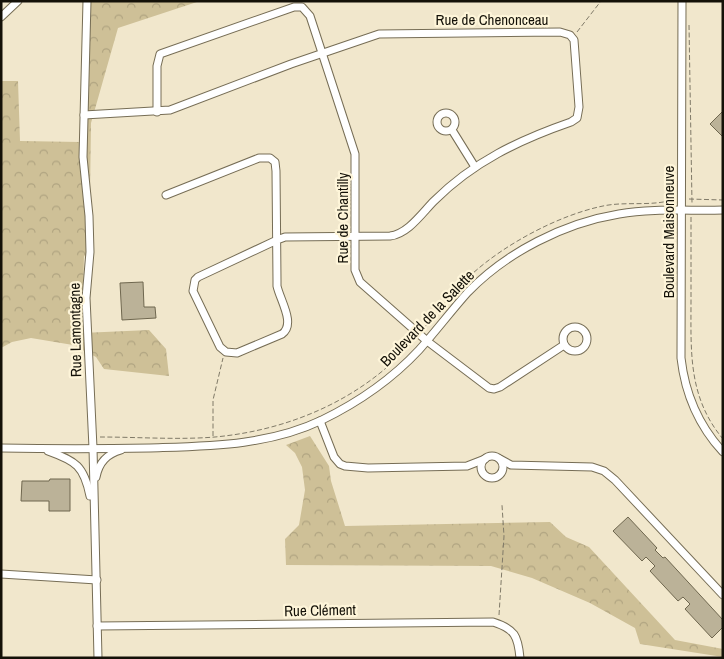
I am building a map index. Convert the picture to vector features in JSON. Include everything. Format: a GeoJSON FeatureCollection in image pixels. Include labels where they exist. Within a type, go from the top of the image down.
{"type":"FeatureCollection","features":[{"type":"Feature","properties":{"kind":"street"},"geometry":{"type":"LineString","coordinates":[[1,16],[18,1]]}},
{"type":"Feature","properties":{"kind":"street","name":"Rue Lamontagne"},"geometry":{"type":"LineString","coordinates":[[86,1],[84,157],[90,252],[86,298],[93,448],[98,658]]}},
{"type":"Feature","properties":{"kind":"street","name":"Boulevard Maisonneuve"},"geometry":{"type":"LineString","coordinates":[[682,1],[682,366],[691,400],[699,419],[710,437],[723,452]]}},
{"type":"Feature","properties":{"kind":"street","name":"Rue de Chantilly"},"geometry":{"type":"LineString","coordinates":[[157,112],[157,66],[158,56],[162,52],[300,6],[308,14],[323,54],[354,151],[355,270],[360,282],[427,340],[482,384],[492,389],[500,387],[564,345]]}},
{"type":"Feature","properties":{"kind":"street","name":"Rue de Chenonceau"},"geometry":{"type":"LineString","coordinates":[[84,115],[157,112],[177,108],[383,34],[560,32],[573,38],[579,107],[577,118],[518,142],[475,167],[448,188],[401,233],[390,236],[355,237],[290,236],[277,240]]}},
{"type":"Feature","properties":{"kind":"street"},"geometry":{"type":"LineString","coordinates":[[452,130],[475,167]]}},
{"type":"Feature","properties":{"kind":"street"},"geometry":{"type":"LineString","coordinates":[[166,195],[259,158],[270,158],[275,162],[276,166],[278,286],[288,320],[287,329],[282,334],[237,353],[226,352],[220,347],[195,295],[193,288],[195,280],[277,240]]}},
{"type":"Feature","properties":{"kind":"street","name":"Boulevard de la Salette"},"geometry":{"type":"LineString","coordinates":[[1,448],[218,446],[262,440],[320,421],[356,403],[374,390],[403,366],[482,279],[516,254],[541,240],[578,224],[630,212],[723,210]]}},
{"type":"Feature","properties":{"kind":"street"},"geometry":{"type":"LineString","coordinates":[[320,421],[334,456],[344,466],[368,468],[467,466],[493,456],[511,465],[592,467],[604,471],[615,480],[723,595]]}},
{"type":"Feature","properties":{"kind":"street"},"geometry":{"type":"LineString","coordinates":[[94,492],[97,470],[100,463],[114,452],[129,448]]}},
{"type":"Feature","properties":{"kind":"street"},"geometry":{"type":"LineString","coordinates":[[43,449],[67,457],[78,466],[87,478],[94,514]]}},
{"type":"Feature","properties":{"kind":"street"},"geometry":{"type":"LineString","coordinates":[[483,474],[481,465],[486,459]]}},
{"type":"Feature","properties":{"kind":"street"},"geometry":{"type":"LineString","coordinates":[[500,459],[503,467],[502,473]]}},
{"type":"Feature","properties":{"kind":"street"},"geometry":{"type":"LineString","coordinates":[[467,466],[488,478],[494,478],[511,467],[520,466]]}},
{"type":"Feature","properties":{"kind":"street"},"geometry":{"type":"LineString","coordinates":[[1,574],[97,580]]}},
{"type":"Feature","properties":{"kind":"street","name":"Rue Clément"},"geometry":{"type":"LineString","coordinates":[[98,626],[493,622],[498,624]]}},
{"type":"Feature","properties":{"kind":"street"},"geometry":{"type":"LineString","coordinates":[[498,624],[507,626],[518,639],[520,658]]}},
{"type":"Feature","properties":{"kind":"path"},"geometry":{"type":"LineString","coordinates":[[576,34],[601,1]]}},
{"type":"Feature","properties":{"kind":"path","name":"Boulevard Maisonneuve"},"geometry":{"type":"LineString","coordinates":[[689,21],[692,203]]}},
{"type":"Feature","properties":{"kind":"path"},"geometry":{"type":"LineString","coordinates":[[688,199],[723,200]]}},
{"type":"Feature","properties":{"kind":"path","name":"Boulevard Maisonneuve"},"geometry":{"type":"LineString","coordinates":[[692,217],[692,373],[706,415],[723,439]]}},
{"type":"Feature","properties":{"kind":"path"},"geometry":{"type":"LineString","coordinates":[[92,437],[213,437],[280,426],[317,412],[372,380],[413,342]]}},
{"type":"Feature","properties":{"kind":"path"},"geometry":{"type":"LineString","coordinates":[[213,437],[214,400],[223,356]]}},
{"type":"Feature","properties":{"kind":"path"},"geometry":{"type":"LineString","coordinates":[[498,624],[504,536],[502,504]]}},
{"type":"Feature","properties":{"kind":"green space"},"geometry":{"type":"Polygon","coordinates":[[[88,1],[200,1],[118,28],[91,123],[89,263],[84,255],[82,333],[149,330],[166,349],[169,376],[104,369],[96,357],[73,345],[31,338],[12,342],[1,348],[1,81],[18,81],[20,141],[80,142],[88,1]]]}},
{"type":"Feature","properties":{"kind":"green space"},"geometry":{"type":"Polygon","coordinates":[[[310,436],[329,466],[331,481],[345,526],[550,522],[566,537],[589,547],[675,640],[723,649],[723,657],[640,644],[635,628],[590,603],[532,578],[491,566],[286,565],[285,539],[299,525],[305,490],[302,467],[295,453],[286,445],[310,436]]]}},
{"type":"Feature","properties":{"kind":"building"},"geometry":{"type":"Polygon","coordinates":[[[723,111],[723,137],[710,124],[723,111]]]}},
{"type":"Feature","properties":{"kind":"building"},"geometry":{"type":"Polygon","coordinates":[[[143,282],[144,307],[155,307],[156,318],[122,320],[120,283],[143,282]]]}},
{"type":"Feature","properties":{"kind":"building"},"geometry":{"type":"Polygon","coordinates":[[[50,479],[70,479],[70,511],[49,511],[49,501],[21,501],[22,481],[49,481],[50,479]]]}},
{"type":"Feature","properties":{"kind":"building"},"geometry":{"type":"Polygon","coordinates":[[[628,517],[657,548],[655,550],[663,558],[665,557],[723,620],[723,627],[712,638],[685,609],[690,604],[683,597],[678,601],[650,571],[655,566],[646,557],[642,561],[613,531],[628,517]]]}}]}
